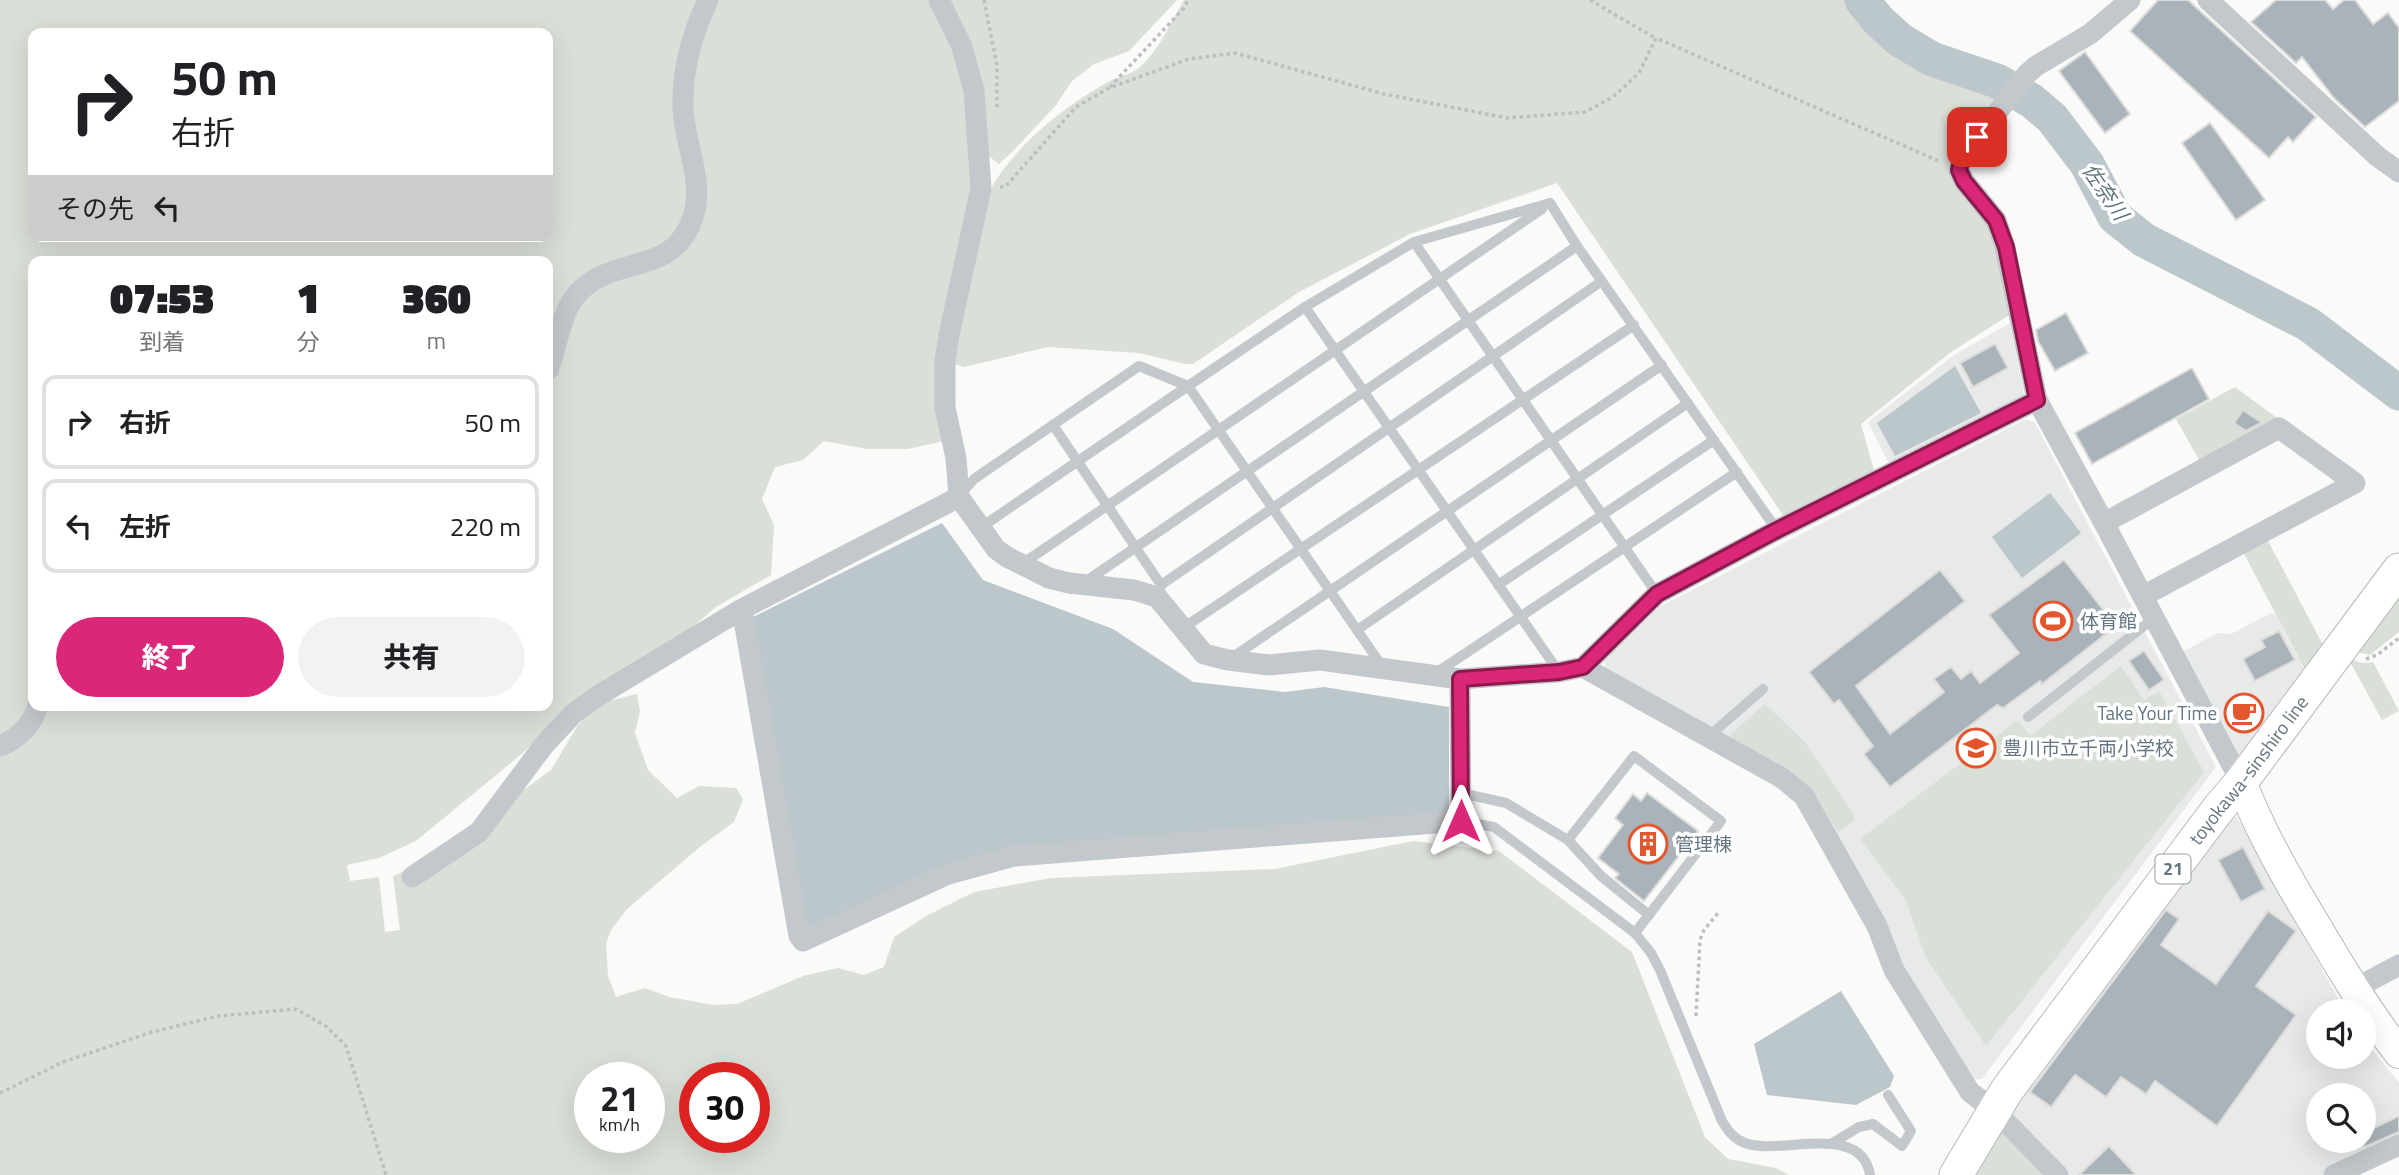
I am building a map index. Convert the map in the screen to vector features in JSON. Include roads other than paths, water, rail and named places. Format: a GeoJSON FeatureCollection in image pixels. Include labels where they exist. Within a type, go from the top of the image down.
{"type":"FeatureCollection","features":[{"type":"Feature","properties":{"kind":"main road","name":"toyokawa-sinshiro line"},"geometry":{"type":"LineString","coordinates":[[1956,1175],[2007,1090],[2399,570]]}},
{"type":"Feature","properties":{"kind":"street"},"geometry":{"type":"LineString","coordinates":[[553,354],[566,313],[576,295],[598,276],[657,260],[671,252],[682,241],[693,218],[697,197],[683,108],[687,58],[696,26],[708,0]]}},
{"type":"Feature","properties":{"kind":"street"},"geometry":{"type":"LineString","coordinates":[[939,0],[961,47],[974,91],[981,187],[945,361],[945,408],[956,458],[958,497],[996,549],[1049,578],[1159,591],[1204,654],[1269,665],[1320,660],[1460,679],[1559,672],[1583,667],[1657,594],[1777,530],[2037,400]]}},
{"type":"Feature","properties":{"kind":"street"},"geometry":{"type":"LineString","coordinates":[[2130,0],[2090,34],[2036,66],[2026,75],[1962,157],[1959,170],[1964,181],[1996,220],[2006,247],[2037,400],[2241,782],[2254,815],[2289,881],[2354,989],[2399,1053]]}},
{"type":"Feature","properties":{"kind":"street"},"geometry":{"type":"LineString","coordinates":[[2208,0],[2377,156],[2399,172]]}},
{"type":"Feature","properties":{"kind":"street"},"geometry":{"type":"LineString","coordinates":[[2104,523],[2278,428],[2355,483],[2143,596]]}},
{"type":"Feature","properties":{"kind":"street"},"geometry":{"type":"LineString","coordinates":[[412,877],[480,832],[544,745],[573,714],[596,697],[742,609],[958,497]]}},
{"type":"Feature","properties":{"kind":"street"},"geometry":{"type":"LineString","coordinates":[[742,609],[799,936],[803,941],[948,874],[1014,856],[1461,821],[1460,679]]}},
{"type":"Feature","properties":{"kind":"street"},"geometry":{"type":"LineString","coordinates":[[1583,667],[1782,778],[1804,796],[1877,926],[1894,970],[1970,1092],[1994,1110],[2058,1175]]}},
{"type":"Feature","properties":{"kind":"street"},"geometry":{"type":"LineString","coordinates":[[0,746],[8,743],[30,723],[35,711]]}},
{"type":"Feature","properties":{"kind":"street"},"geometry":{"type":"LineString","coordinates":[[2354,989],[2399,965]]}},
{"type":"Feature","properties":{"kind":"street"},"geometry":{"type":"LineString","coordinates":[[2334,1175],[2399,1145]]}},
{"type":"Feature","properties":{"kind":"lane"},"geometry":{"type":"LineString","coordinates":[[980,528],[1305,307],[1414,242],[1550,203]]}},
{"type":"Feature","properties":{"kind":"lane"},"geometry":{"type":"LineString","coordinates":[[1550,203],[1577,246],[1777,530]]}},
{"type":"Feature","properties":{"kind":"lane"},"geometry":{"type":"LineString","coordinates":[[1022,564],[1550,203]]}},
{"type":"Feature","properties":{"kind":"lane"},"geometry":{"type":"LineString","coordinates":[[1414,242],[1657,594]]}},
{"type":"Feature","properties":{"kind":"lane"},"geometry":{"type":"LineString","coordinates":[[1082,584],[1577,246]]}},
{"type":"Feature","properties":{"kind":"lane"},"geometry":{"type":"LineString","coordinates":[[1053,425],[1135,547],[1159,591],[1272,508],[1602,281]]}},
{"type":"Feature","properties":{"kind":"lane"},"geometry":{"type":"LineString","coordinates":[[1305,307],[1559,672]]}},
{"type":"Feature","properties":{"kind":"lane"},"geometry":{"type":"LineString","coordinates":[[1183,628],[1634,325]]}},
{"type":"Feature","properties":{"kind":"lane"},"geometry":{"type":"LineString","coordinates":[[1228,660],[1662,365]]}},
{"type":"Feature","properties":{"kind":"lane"},"geometry":{"type":"LineString","coordinates":[[958,497],[974,479],[1139,366],[1188,386],[1383,668]]}},
{"type":"Feature","properties":{"kind":"lane"},"geometry":{"type":"LineString","coordinates":[[1357,630],[1688,403]]}},
{"type":"Feature","properties":{"kind":"lane"},"geometry":{"type":"LineString","coordinates":[[1498,585],[1714,440]]}},
{"type":"Feature","properties":{"kind":"lane"},"geometry":{"type":"LineString","coordinates":[[1432,675],[1737,472]]}},
{"type":"Feature","properties":{"kind":"lane"},"geometry":{"type":"LineString","coordinates":[[2028,717],[2154,618]]}},
{"type":"Feature","properties":{"kind":"lane"},"geometry":{"type":"LineString","coordinates":[[1708,737],[1763,689]]}},
{"type":"Feature","properties":{"kind":"lane"},"geometry":{"type":"LineString","coordinates":[[1568,840],[1634,756],[1721,821],[1635,933]]}},
{"type":"Feature","properties":{"kind":"lane"},"geometry":{"type":"LineString","coordinates":[[1461,793],[1506,803],[1568,840],[1601,876],[1649,915]]}},
{"type":"Feature","properties":{"kind":"lane"},"geometry":{"type":"LineString","coordinates":[[1461,821],[1494,827],[1635,933],[1651,953],[1660,971],[1722,1121],[1736,1139],[1758,1146],[1831,1144],[1847,1147],[1858,1153],[1869,1168],[1870,1175]]}},
{"type":"Feature","properties":{"kind":"lane"},"geometry":{"type":"LineString","coordinates":[[1831,1144],[1859,1127],[1873,1124],[1902,1146],[1911,1131],[1888,1095]]}},
{"type":"Feature","properties":{"kind":"waterway","name":"佐奈川"},"geometry":{"type":"LineString","coordinates":[[1862,0],[1878,20],[1900,40],[1932,59],[1997,81],[2032,101],[2052,118],[2087,164],[2115,217],[2144,240],[2308,324],[2399,393]]}},
{"type":"Feature","properties":{"kind":"place","name":"体育館"},"geometry":{"type":"Point","coordinates":[2053,621]}},
{"type":"Feature","properties":{"kind":"place","name":"Take Your Time"},"geometry":{"type":"Point","coordinates":[2244,713]}},
{"type":"Feature","properties":{"kind":"place","name":"豊川市立千両小学校"},"geometry":{"type":"Point","coordinates":[1976,748]}},
{"type":"Feature","properties":{"kind":"place","name":"管理棟"},"geometry":{"type":"Point","coordinates":[1648,844]}}]}
